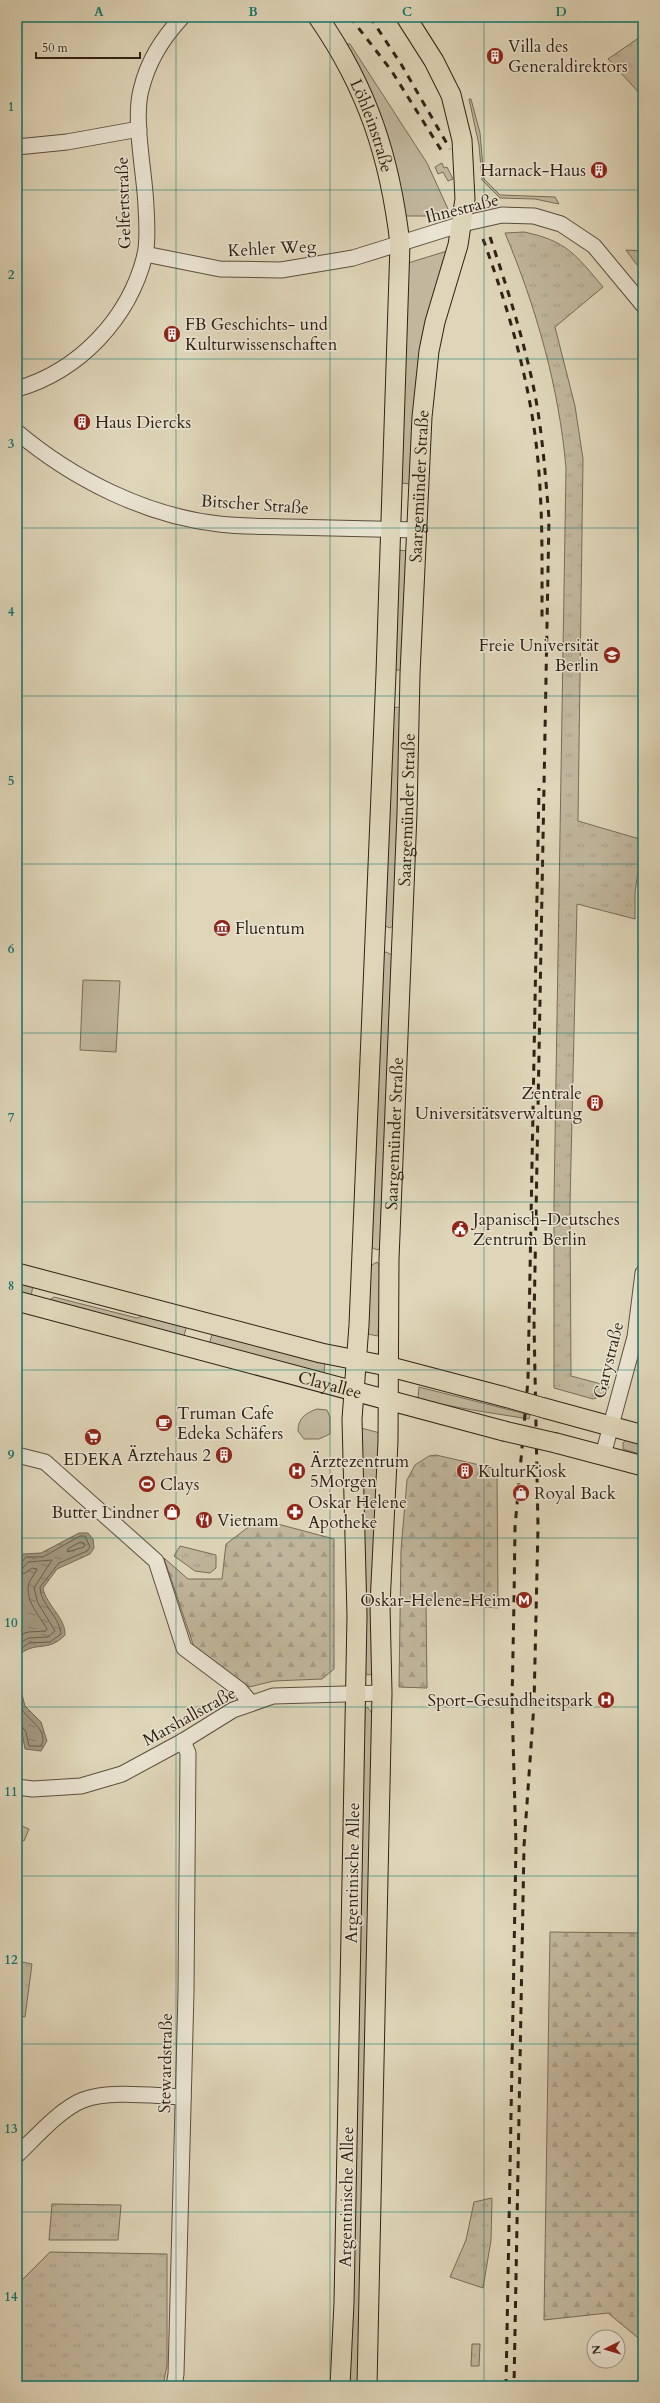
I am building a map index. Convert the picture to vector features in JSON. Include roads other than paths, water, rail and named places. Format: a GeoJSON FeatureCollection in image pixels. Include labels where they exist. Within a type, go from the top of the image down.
{"type":"FeatureCollection","features":[{"type":"Feature","properties":{"kind":"main road","name":"Löhleinstraße"},"geometry":{"type":"LineString","coordinates":[[318,17],[348,64],[375,124],[392,185],[400,244]]}},
{"type":"Feature","properties":{"kind":"main road","name":"Saargemünder Straße"},"geometry":{"type":"LineString","coordinates":[[388,1401],[387,1366],[389,1259],[423,410],[428,359],[435,322],[462,224],[465,199],[465,167],[457,117],[451,96],[434,61],[406,17]]}},
{"type":"Feature","properties":{"kind":"main road","name":"Saargemünder Straße"},"geometry":{"type":"LineString","coordinates":[[356,1360],[391,529],[400,244]]}},
{"type":"Feature","properties":{"kind":"main road","name":"Clayallee"},"geometry":{"type":"LineString","coordinates":[[17,1273],[322,1353],[387,1366],[643,1434]]}},
{"type":"Feature","properties":{"kind":"main road","name":"Clayallee"},"geometry":{"type":"LineString","coordinates":[[17,1301],[388,1401],[643,1466]]}},
{"type":"Feature","properties":{"kind":"main road","name":"Argentinische Allee"},"geometry":{"type":"LineString","coordinates":[[340,2386],[344,2303],[356,1694],[357,1616],[352,1432],[356,1360]]}},
{"type":"Feature","properties":{"kind":"main road","name":"Argentinische Allee"},"geometry":{"type":"LineString","coordinates":[[367,2386],[382,1693],[380,1605],[388,1441],[388,1401]]}},
{"type":"Feature","properties":{"kind":"street","name":"Gelfertstraße"},"geometry":{"type":"LineString","coordinates":[[17,389],[45,378],[69,364],[90,349],[106,332],[120,313],[130,292],[145,254],[146,207],[139,128],[140,91],[151,58],[164,36],[182,17]]}},
{"type":"Feature","properties":{"kind":"street"},"geometry":{"type":"LineString","coordinates":[[17,147],[67,142],[139,128]]}},
{"type":"Feature","properties":{"kind":"street","name":"Ihnestraße"},"geometry":{"type":"LineString","coordinates":[[400,244],[462,224],[509,215],[534,216],[561,224],[594,246],[640,296]]}},
{"type":"Feature","properties":{"kind":"street","name":"Kehler Weg"},"geometry":{"type":"LineString","coordinates":[[145,254],[220,269],[281,270],[326,264],[400,244]]}},
{"type":"Feature","properties":{"kind":"street","name":"Bitscher Straße"},"geometry":{"type":"LineString","coordinates":[[17,432],[43,454],[99,487],[164,512],[218,524],[417,530]]}},
{"type":"Feature","properties":{"kind":"street","name":"Garystraße"},"geometry":{"type":"LineString","coordinates":[[603,1455],[635,1337],[643,1273]]}},
{"type":"Feature","properties":{"kind":"street"},"geometry":{"type":"LineString","coordinates":[[17,1455],[45,1462],[156,1561],[184,1648],[240,1690],[252,1704]]}},
{"type":"Feature","properties":{"kind":"street","name":"Marshallstraße"},"geometry":{"type":"LineString","coordinates":[[17,1787],[57,1789],[100,1781],[122,1774],[184,1741],[233,1710],[273,1696],[382,1693]]}},
{"type":"Feature","properties":{"kind":"street","name":"Stewardstraße"},"geometry":{"type":"LineString","coordinates":[[174,2386],[176,2374],[183,2097],[188,1753],[184,1741]]}},
{"type":"Feature","properties":{"kind":"street"},"geometry":{"type":"LineString","coordinates":[[17,2155],[62,2113],[83,2100],[112,2096],[183,2097]]}},
{"type":"Feature","properties":{"kind":"water"},"geometry":{"type":"Polygon","coordinates":[[[79,1533],[88,1533],[93,1539],[94,1548],[90,1554],[57,1569],[43,1588],[48,1600],[62,1623],[65,1635],[59,1641],[47,1646],[35,1647],[23,1652],[17,1657],[17,1563],[23,1554],[41,1553],[79,1533]]]}},
{"type":"Feature","properties":{"kind":"water"},"geometry":{"type":"Polygon","coordinates":[[[17,1676],[25,1706],[41,1722],[47,1741],[41,1751],[25,1749],[22,1733],[17,1725],[17,1676]]]}},
{"type":"Feature","properties":{"kind":"railway"},"geometry":{"type":"LineString","coordinates":[[350,17],[391,70],[443,153]]}},
{"type":"Feature","properties":{"kind":"railway"},"geometry":{"type":"LineString","coordinates":[[370,17],[401,64],[450,149]]}},
{"type":"Feature","properties":{"kind":"railway"},"geometry":{"type":"LineString","coordinates":[[490,237],[513,308],[532,380],[541,431],[549,518],[534,1322],[538,1527],[534,1704],[524,1846],[514,2386]]}},
{"type":"Feature","properties":{"kind":"railway"},"geometry":{"type":"LineString","coordinates":[[483,239],[509,317],[529,397],[537,451],[540,493],[542,534],[542,618]]}},
{"type":"Feature","properties":{"kind":"railway"},"geometry":{"type":"LineString","coordinates":[[506,2386],[516,1846],[512,1703],[515,1527],[528,1380],[539,788]]}},
{"type":"Feature","properties":{"kind":"place","name":"Villa des Generaldirektors"},"geometry":{"type":"Point","coordinates":[495,56]}},
{"type":"Feature","properties":{"kind":"place","name":"Harnack-Haus"},"geometry":{"type":"Point","coordinates":[599,170]}},
{"type":"Feature","properties":{"kind":"place","name":"FB Geschichts- und Kulturwissenschaften"},"geometry":{"type":"Point","coordinates":[172,334]}},
{"type":"Feature","properties":{"kind":"place","name":"Haus Diercks"},"geometry":{"type":"Point","coordinates":[82,422]}},
{"type":"Feature","properties":{"kind":"place","name":"Freie Universität Berlin"},"geometry":{"type":"Point","coordinates":[612,655]}},
{"type":"Feature","properties":{"kind":"place","name":"Fluentum"},"geometry":{"type":"Point","coordinates":[222,928]}},
{"type":"Feature","properties":{"kind":"place","name":"Zentrale Universitätsverwaltung"},"geometry":{"type":"Point","coordinates":[595,1103]}},
{"type":"Feature","properties":{"kind":"place","name":"Japanisch-Deutsches Zentrum Berlin"},"geometry":{"type":"Point","coordinates":[460,1229]}},
{"type":"Feature","properties":{"kind":"place","name":"Truman Cafe Edeka Schäfers"},"geometry":{"type":"Point","coordinates":[164,1423]}},
{"type":"Feature","properties":{"kind":"place","name":"EDEKA"},"geometry":{"type":"Point","coordinates":[93,1437]}},
{"type":"Feature","properties":{"kind":"place","name":"Ärztehaus 2"},"geometry":{"type":"Point","coordinates":[224,1455]}},
{"type":"Feature","properties":{"kind":"place","name":"Ärztezentrum 5Morgen"},"geometry":{"type":"Point","coordinates":[297,1471]}},
{"type":"Feature","properties":{"kind":"place","name":"KulturKiosk"},"geometry":{"type":"Point","coordinates":[465,1471]}},
{"type":"Feature","properties":{"kind":"place","name":"Clays"},"geometry":{"type":"Point","coordinates":[147,1484]}},
{"type":"Feature","properties":{"kind":"place","name":"Royal Back"},"geometry":{"type":"Point","coordinates":[521,1493]}},
{"type":"Feature","properties":{"kind":"place","name":"Butter Lindner"},"geometry":{"type":"Point","coordinates":[172,1512]}},
{"type":"Feature","properties":{"kind":"place","name":"Oskar Helene Apotheke"},"geometry":{"type":"Point","coordinates":[295,1512]}},
{"type":"Feature","properties":{"kind":"place","name":"Vietnam"},"geometry":{"type":"Point","coordinates":[204,1520]}},
{"type":"Feature","properties":{"kind":"place","name":"Oskar-Helene-Heim"},"geometry":{"type":"Point","coordinates":[524,1600]}},
{"type":"Feature","properties":{"kind":"place","name":"Sport-Gesundheitspark"},"geometry":{"type":"Point","coordinates":[606,1700]}}]}
